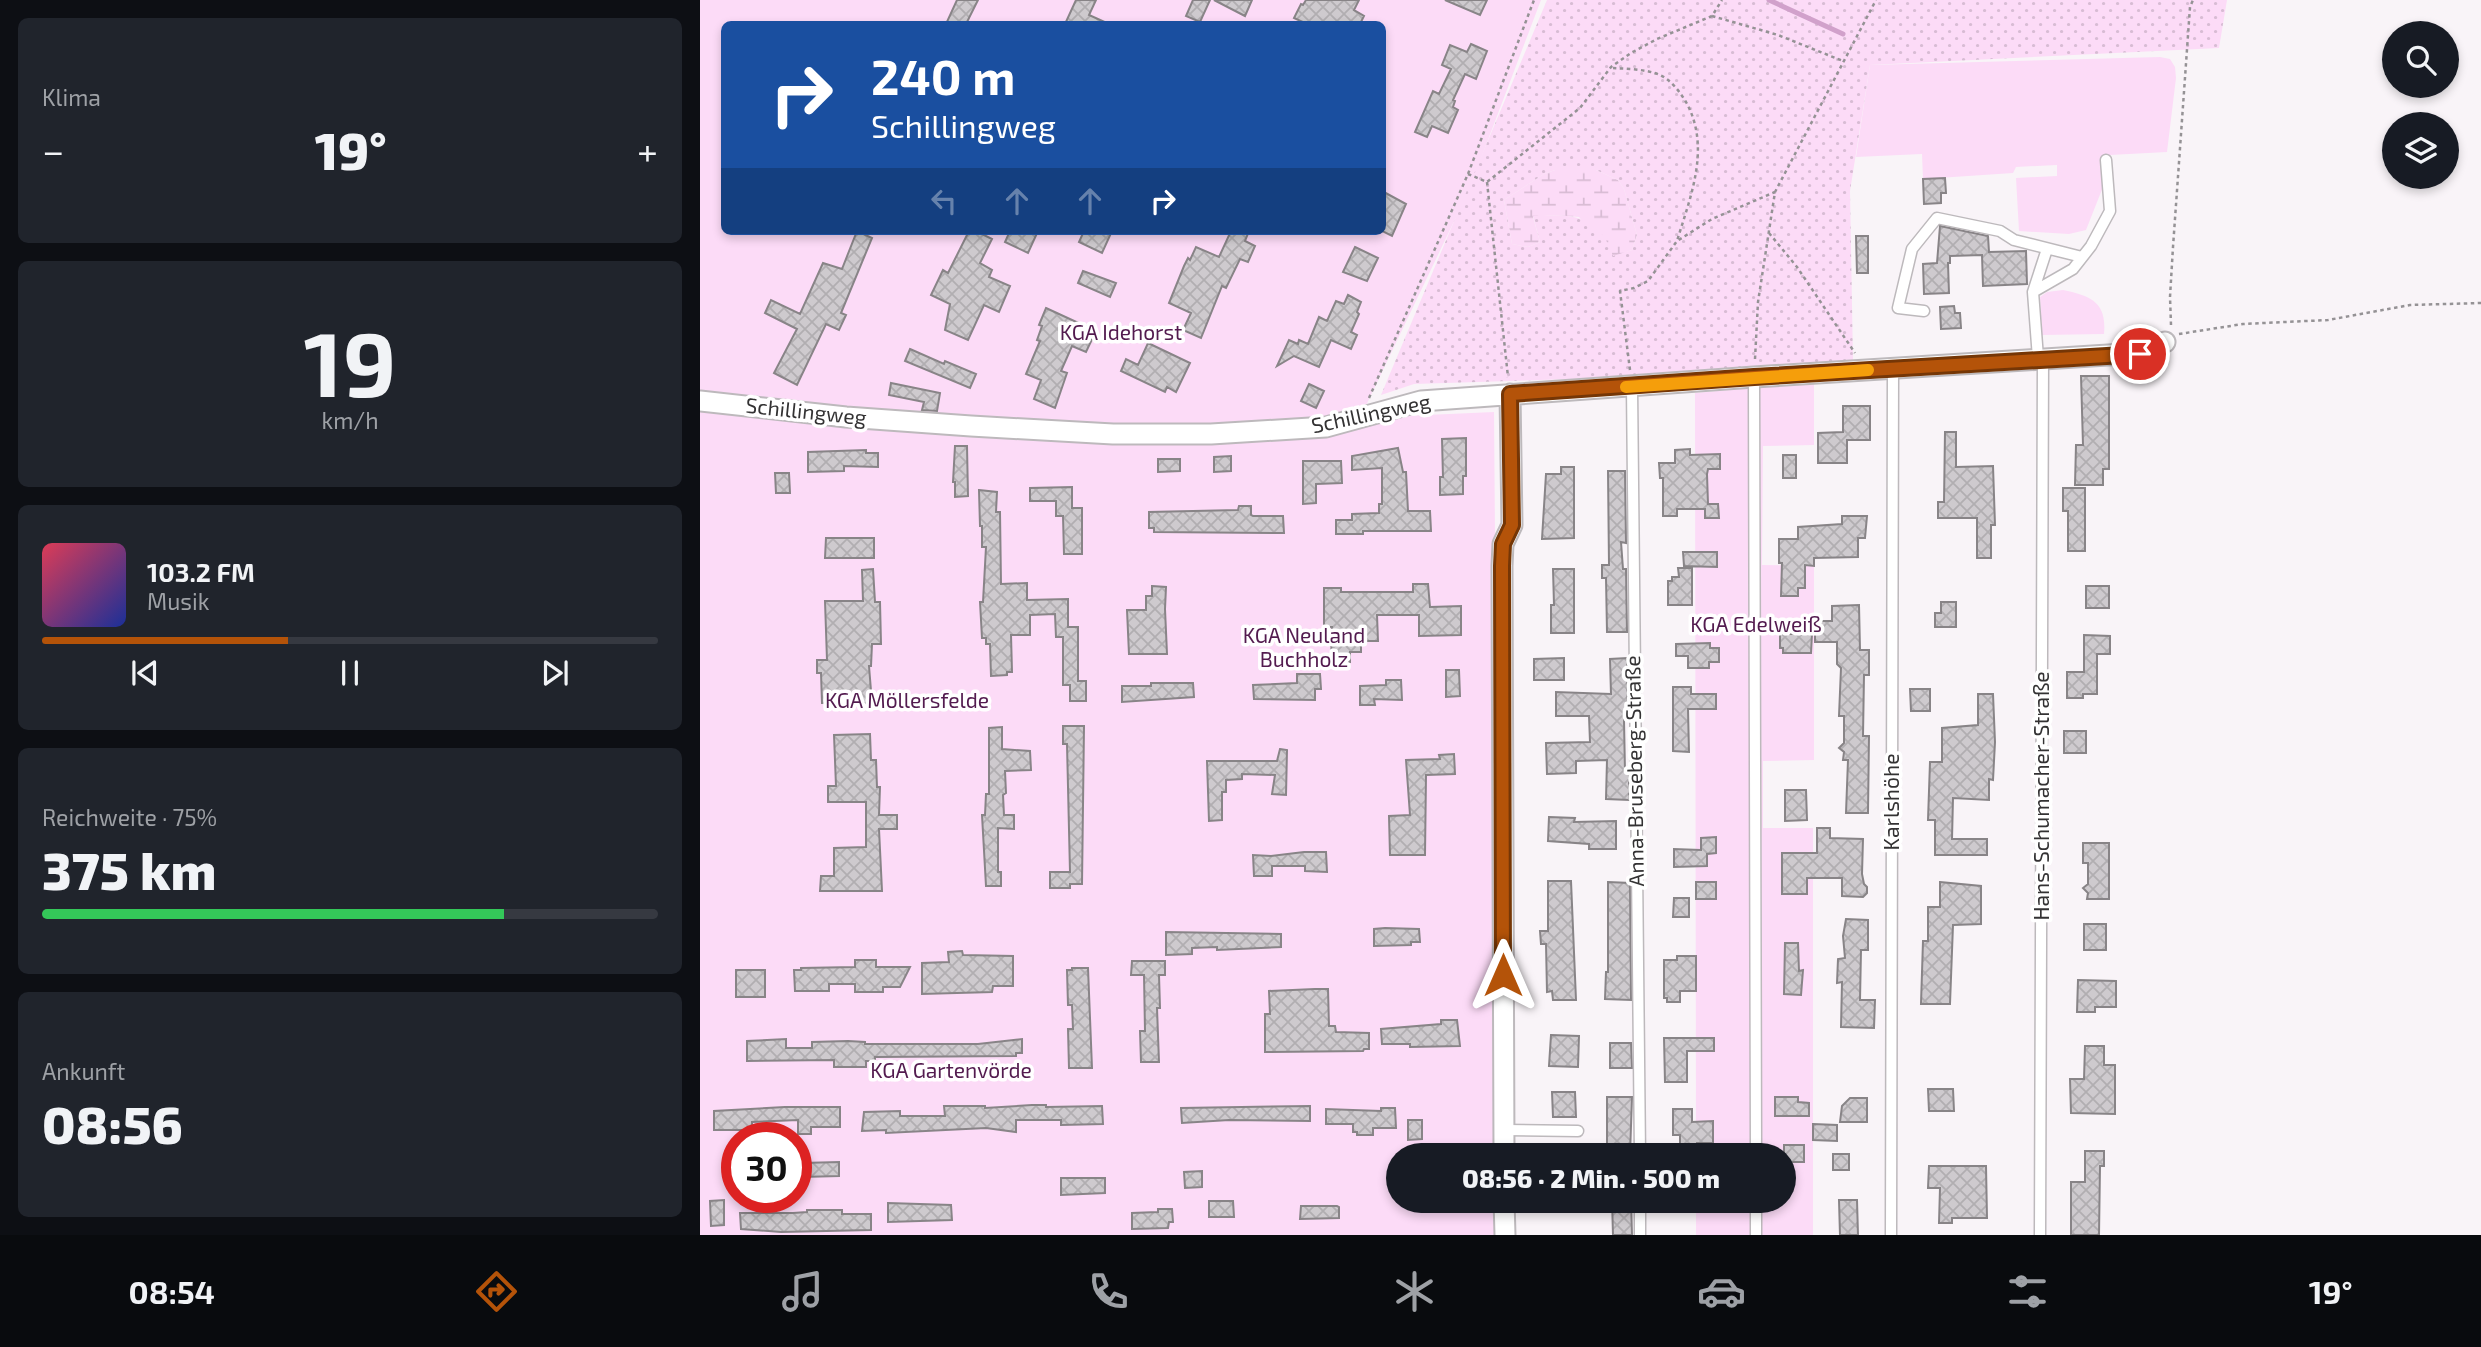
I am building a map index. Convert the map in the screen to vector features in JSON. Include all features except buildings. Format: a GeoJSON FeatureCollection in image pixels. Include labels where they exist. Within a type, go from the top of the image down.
{"type":"FeatureCollection","features":[{"type":"Feature","properties":{"kind":"street","name":"Schillingweg"},"geometry":{"type":"LineString","coordinates":[[700,401],[846,417],[1113,434],[1211,434],[1314,428],[1360,419],[1421,401],[2041,358],[2140,354],[2165,342]]}},
{"type":"Feature","properties":{"kind":"street"},"geometry":{"type":"LineString","coordinates":[[1504,1143],[1502,566],[1503,544],[1512,525],[1510,394]]}},
{"type":"Feature","properties":{"kind":"street"},"geometry":{"type":"LineString","coordinates":[[1504,1213],[1505,1235]]}},
{"type":"Feature","properties":{"kind":"lane"},"geometry":{"type":"LineString","coordinates":[[2033,292],[2073,269],[2091,246],[2110,211],[2106,160]]}},
{"type":"Feature","properties":{"kind":"lane"},"geometry":{"type":"LineString","coordinates":[[1924,311],[1898,308],[1912,249],[1937,218],[2000,231],[2014,240],[2082,257]]}},
{"type":"Feature","properties":{"kind":"lane"},"geometry":{"type":"LineString","coordinates":[[2033,292],[2047,248]]}},
{"type":"Feature","properties":{"kind":"lane","name":"Hans-Schumacher-Straße"},"geometry":{"type":"LineString","coordinates":[[2033,292],[2041,358],[2040,1235]]}},
{"type":"Feature","properties":{"kind":"lane","name":"Karlshöhe"},"geometry":{"type":"LineString","coordinates":[[1891,1235],[1893,368]]}},
{"type":"Feature","properties":{"kind":"lane"},"geometry":{"type":"LineString","coordinates":[[1754,377],[1756,1143]]}},
{"type":"Feature","properties":{"kind":"lane","name":"Anna-Bruseberg-Straße"},"geometry":{"type":"LineString","coordinates":[[1632,387],[1640,1143]]}},
{"type":"Feature","properties":{"kind":"lane"},"geometry":{"type":"LineString","coordinates":[[1504,1130],[1578,1131]]}},
{"type":"Feature","properties":{"kind":"lane"},"geometry":{"type":"LineString","coordinates":[[1640,1213],[1640,1235]]}},
{"type":"Feature","properties":{"kind":"lane"},"geometry":{"type":"LineString","coordinates":[[1756,1213],[1756,1235]]}},
{"type":"Feature","properties":{"kind":"path"},"geometry":{"type":"LineString","coordinates":[[1360,419],[1468,174],[1534,0]]}},
{"type":"Feature","properties":{"kind":"path"},"geometry":{"type":"LineString","coordinates":[[1487,182],[1580,108],[1611,68],[1631,52],[1712,16],[1722,0]]}},
{"type":"Feature","properties":{"kind":"path"},"geometry":{"type":"LineString","coordinates":[[1754,377],[1758,302],[1775,192],[1876,0]]}},
{"type":"Feature","properties":{"kind":"path"},"geometry":{"type":"LineString","coordinates":[[2193,0],[2190,7],[2173,247],[2170,297],[2172,336],[2243,324],[2328,320],[2410,305],[2481,303]]}},
{"type":"Feature","properties":{"kind":"path"},"geometry":{"type":"LineString","coordinates":[[1712,16],[1778,35],[1843,61]]}},
{"type":"Feature","properties":{"kind":"path"},"geometry":{"type":"LineString","coordinates":[[1611,68],[1662,76],[1681,92],[1692,113],[1698,135],[1699,161],[1677,242]]}},
{"type":"Feature","properties":{"kind":"path"},"geometry":{"type":"LineString","coordinates":[[1468,174],[1487,182]]}},
{"type":"Feature","properties":{"kind":"path"},"geometry":{"type":"LineString","coordinates":[[1487,182],[1510,394]]}},
{"type":"Feature","properties":{"kind":"path"},"geometry":{"type":"LineString","coordinates":[[1632,387],[1620,291],[1648,281],[1677,242],[1712,219],[1775,192]]}},
{"type":"Feature","properties":{"kind":"path"},"geometry":{"type":"LineString","coordinates":[[1769,232],[1797,267],[1867,370]]}},
{"type":"Feature","properties":{"kind":"green space"},"geometry":{"type":"Polygon","coordinates":[[[700,0],[1541,0],[1469,190],[1360,418],[1494,412],[1500,1143],[1386,1143],[1386,1213],[1500,1213],[1500,1235],[700,1235],[700,0]]]}},
{"type":"Feature","properties":{"kind":"green space"},"geometry":{"type":"Polygon","coordinates":[[[1547,0],[2227,0],[2219,48],[1870,65],[1850,191],[1853,361],[1635,377],[1414,384],[1381,395],[1547,0]],[[1555,170],[1544,174],[1504,200],[1512,244],[1528,247],[1540,242],[1533,216],[1560,216],[1592,224],[1607,242],[1613,256],[1632,250],[1637,235],[1624,189],[1618,180],[1596,170],[1555,170]]]}},
{"type":"Feature","properties":{"kind":"green space"},"geometry":{"type":"Polygon","coordinates":[[[2160,57],[2170,59],[2175,67],[2176,78],[2167,152],[2110,155],[2111,163],[2102,165],[2103,187],[2086,230],[2069,234],[2019,231],[2016,178],[2057,176],[2057,165],[2016,167],[2013,173],[1923,179],[1922,154],[1856,157],[1870,65],[2160,57]]]}},
{"type":"Feature","properties":{"kind":"green space"},"geometry":{"type":"Polygon","coordinates":[[[1555,170],[1596,170],[1618,180],[1624,189],[1637,235],[1632,250],[1613,257],[1579,217],[1554,215],[1533,217],[1540,242],[1528,247],[1512,244],[1504,200],[1544,174],[1555,170]]]}},
{"type":"Feature","properties":{"kind":"green space"},"geometry":{"type":"Polygon","coordinates":[[[2063,290],[2095,302],[2103,314],[2104,334],[2042,335],[2040,297],[2047,292],[2063,290]]]}},
{"type":"Feature","properties":{"kind":"green space","name":"KGA Edelweiß"},"geometry":{"type":"Polygon","coordinates":[[[1814,382],[1814,445],[1763,446],[1762,565],[1814,566],[1814,760],[1763,761],[1763,828],[1813,828],[1813,1235],[1696,1235],[1696,1213],[1796,1213],[1796,1143],[1696,1143],[1695,393],[1814,382]]]}},
{"type":"Feature","properties":{"kind":"waterway"},"geometry":{"type":"LineString","coordinates":[[1769,0],[1843,34]]}},
{"type":"Feature","properties":{"kind":"slow traffic"},"geometry":{"type":"LineString","coordinates":[[1626,387],[1868,370]]}},
{"type":"Feature","properties":{"kind":"route"},"geometry":{"type":"LineString","coordinates":[[1503,975],[1502,566],[1503,544],[1512,525],[1510,394],[2038,358],[2140,354]]}},
{"type":"Feature","properties":{"kind":"park label","name":"KGA Idehorst"},"geometry":{"type":"Point","coordinates":[1121,333]}},
{"type":"Feature","properties":{"kind":"park label","name":"KGA Neuland Buchholz"},"geometry":{"type":"Point","coordinates":[1304,648]}},
{"type":"Feature","properties":{"kind":"park label","name":"KGA Möllersfelde"},"geometry":{"type":"Point","coordinates":[907,701]}},
{"type":"Feature","properties":{"kind":"park label","name":"KGA Gartenvörde"},"geometry":{"type":"Point","coordinates":[951,1071]}}]}
